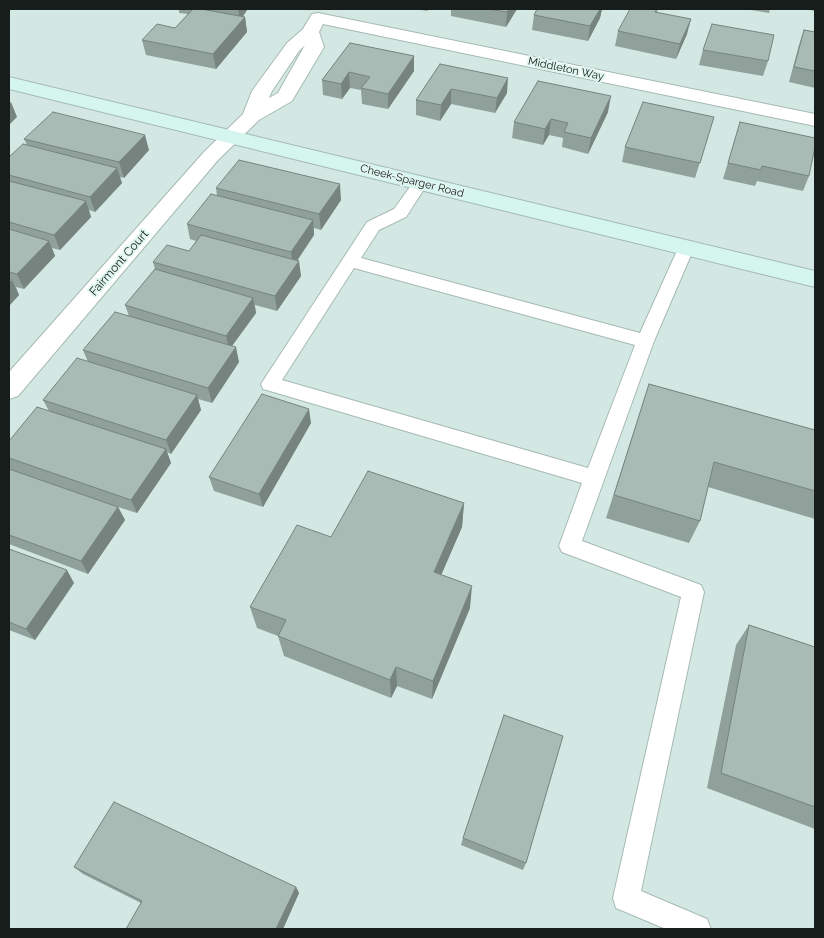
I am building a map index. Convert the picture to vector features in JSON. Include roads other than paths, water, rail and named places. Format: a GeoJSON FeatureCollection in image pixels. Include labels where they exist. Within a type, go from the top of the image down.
{"type":"FeatureCollection","features":[{"type":"Feature","properties":{"kind":"main road","name":"Cheek-Sparger Road"},"geometry":{"type":"LineString","coordinates":[[9,84],[815,279]]}},
{"type":"Feature","properties":{"kind":"street","name":"Fairmont Court"},"geometry":{"type":"LineString","coordinates":[[9,389],[230,137],[252,116],[285,96],[315,47],[316,20]]}},
{"type":"Feature","properties":{"kind":"street","name":"Middleton Way"},"geometry":{"type":"LineString","coordinates":[[316,20],[815,120]]}},
{"type":"Feature","properties":{"kind":"lane"},"geometry":{"type":"LineString","coordinates":[[420,184],[400,213],[373,226],[270,384],[594,478]]}},
{"type":"Feature","properties":{"kind":"lane"},"geometry":{"type":"LineString","coordinates":[[686,248],[645,341],[570,546],[693,592],[626,898],[697,929]]}},
{"type":"Feature","properties":{"kind":"lane"},"geometry":{"type":"LineString","coordinates":[[351,261],[645,341]]}}]}
